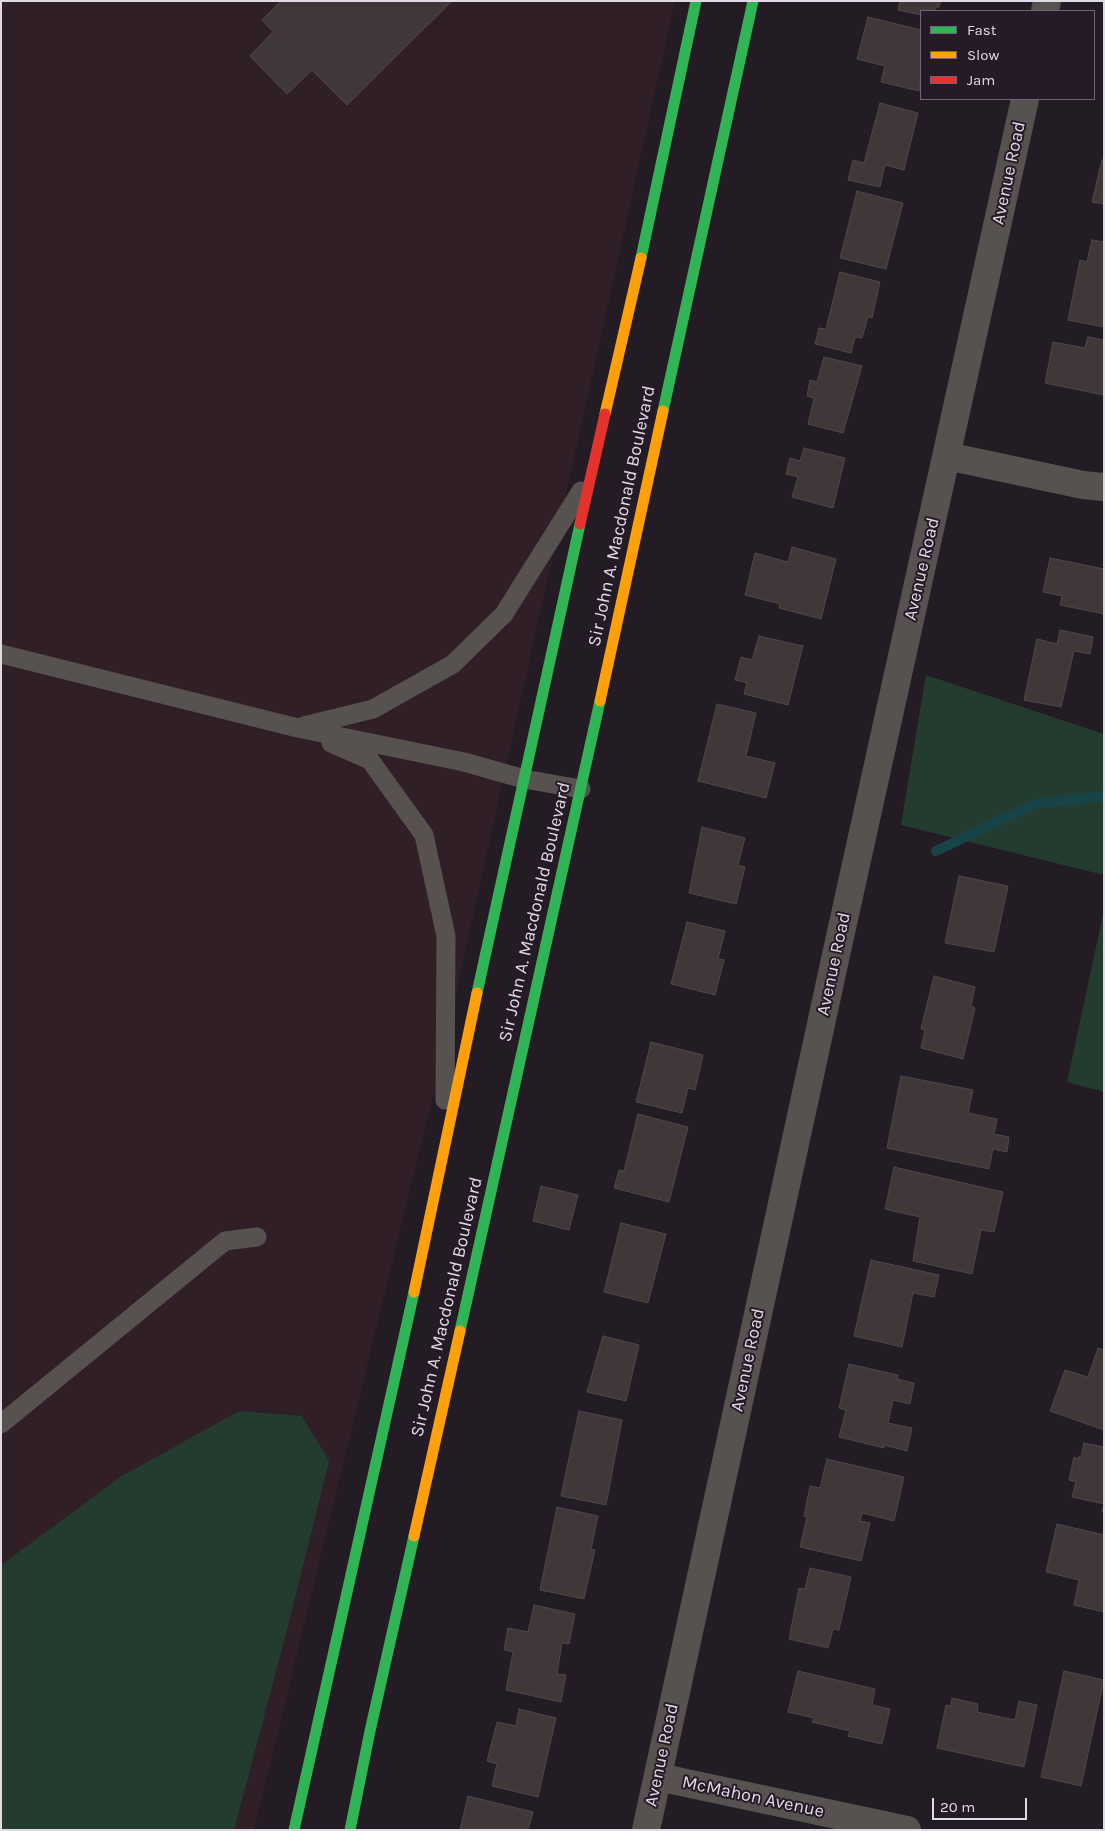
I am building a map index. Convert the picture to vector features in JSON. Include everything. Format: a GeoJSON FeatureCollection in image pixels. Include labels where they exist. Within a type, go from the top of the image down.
{"type":"FeatureCollection","features":[{"type":"Feature","properties":{"kind":"main road","name":"Sir John A. Macdonald Boulevard"},"geometry":{"type":"LineString","coordinates":[[294,1830],[416,1282],[445,1140],[590,477],[645,241],[696,1]]}},
{"type":"Feature","properties":{"kind":"main road","name":"Sir John A. Macdonald Boulevard"},"geometry":{"type":"LineString","coordinates":[[350,1830],[374,1711],[581,789],[753,1]]}},
{"type":"Feature","properties":{"kind":"street","name":"Avenue Road"},"geometry":{"type":"LineString","coordinates":[[646,1830],[1026,100]]}},
{"type":"Feature","properties":{"kind":"street"},"geometry":{"type":"LineString","coordinates":[[947,456],[1083,485],[1104,487]]}},
{"type":"Feature","properties":{"kind":"street","name":"McMahon Avenue"},"geometry":{"type":"LineString","coordinates":[[658,1777],[907,1830]]}},
{"type":"Feature","properties":{"kind":"lane"},"geometry":{"type":"LineString","coordinates":[[298,728],[373,709],[453,664],[504,614],[590,477]]}},
{"type":"Feature","properties":{"kind":"lane"},"geometry":{"type":"LineString","coordinates":[[1,654],[298,728],[464,762],[524,778],[581,789]]}},
{"type":"Feature","properties":{"kind":"lane"},"geometry":{"type":"LineString","coordinates":[[298,728],[370,760],[424,835],[446,936],[445,1140]]}},
{"type":"Feature","properties":{"kind":"lane"},"geometry":{"type":"LineString","coordinates":[[4,1420],[225,1241],[257,1237]]}},
{"type":"Feature","properties":{"kind":"shaded area"},"geometry":{"type":"Polygon","coordinates":[[[1,1],[675,1],[437,1079],[254,1830],[1,1830],[1,1]]]}},
{"type":"Feature","properties":{"kind":"green space"},"geometry":{"type":"Polygon","coordinates":[[[926,675],[1104,734],[1104,875],[901,825],[926,675]]]}},
{"type":"Feature","properties":{"kind":"green space"},"geometry":{"type":"Polygon","coordinates":[[[1104,910],[1104,1092],[1067,1082],[1104,910]]]}},
{"type":"Feature","properties":{"kind":"green space"},"geometry":{"type":"Polygon","coordinates":[[[239,1411],[302,1416],[329,1461],[234,1830],[1,1830],[1,1565],[122,1476],[239,1411]]]}},
{"type":"Feature","properties":{"kind":"building"},"geometry":{"type":"Polygon","coordinates":[[[281,1],[452,1],[347,105],[312,70],[287,94],[250,56],[273,32],[262,20],[281,1]]]}},
{"type":"Feature","properties":{"kind":"building"},"geometry":{"type":"Polygon","coordinates":[[[900,1],[941,1],[939,7],[936,7],[935,10],[920,10],[920,15],[898,10],[900,1]]]}},
{"type":"Feature","properties":{"kind":"building"},"geometry":{"type":"Polygon","coordinates":[[[868,17],[920,30],[919,91],[881,82],[885,66],[857,59],[868,17]]]}},
{"type":"Feature","properties":{"kind":"building"},"geometry":{"type":"Polygon","coordinates":[[[880,103],[918,113],[904,170],[885,165],[880,187],[848,180],[853,160],[864,163],[880,103]]]}},
{"type":"Feature","properties":{"kind":"building"},"geometry":{"type":"Polygon","coordinates":[[[1102,160],[1104,160],[1104,204],[1092,202],[1102,160]]]}},
{"type":"Feature","properties":{"kind":"building"},"geometry":{"type":"Polygon","coordinates":[[[857,191],[903,203],[886,269],[840,258],[857,191]]]}},
{"type":"Feature","properties":{"kind":"building"},"geometry":{"type":"Polygon","coordinates":[[[1092,240],[1104,242],[1104,327],[1068,320],[1080,260],[1087,262],[1092,240]]]}},
{"type":"Feature","properties":{"kind":"building"},"geometry":{"type":"Polygon","coordinates":[[[840,272],[880,282],[872,318],[868,317],[862,338],[855,337],[851,353],[815,344],[819,328],[826,329],[840,272]]]}},
{"type":"Feature","properties":{"kind":"building"},"geometry":{"type":"Polygon","coordinates":[[[1088,337],[1104,340],[1104,395],[1045,383],[1053,342],[1085,348],[1088,337]]]}},
{"type":"Feature","properties":{"kind":"building"},"geometry":{"type":"Polygon","coordinates":[[[824,357],[862,366],[843,433],[808,424],[814,398],[807,396],[810,380],[817,382],[824,357]]]}},
{"type":"Feature","properties":{"kind":"building"},"geometry":{"type":"Polygon","coordinates":[[[804,448],[845,458],[833,508],[792,497],[798,477],[786,474],[790,458],[800,461],[804,448]]]}},
{"type":"Feature","properties":{"kind":"building"},"geometry":{"type":"Polygon","coordinates":[[[792,547],[836,559],[821,619],[779,608],[780,604],[745,595],[755,553],[788,562],[792,547]]]}},
{"type":"Feature","properties":{"kind":"building"},"geometry":{"type":"Polygon","coordinates":[[[1050,558],[1104,569],[1104,614],[1060,605],[1062,596],[1043,592],[1050,558]]]}},
{"type":"Feature","properties":{"kind":"building"},"geometry":{"type":"Polygon","coordinates":[[[1060,630],[1093,637],[1090,654],[1074,651],[1061,707],[1024,700],[1037,639],[1057,644],[1060,630]]]}},
{"type":"Feature","properties":{"kind":"building"},"geometry":{"type":"Polygon","coordinates":[[[759,636],[803,646],[788,705],[744,694],[747,683],[735,680],[741,657],[752,660],[759,636]]]}},
{"type":"Feature","properties":{"kind":"building"},"geometry":{"type":"Polygon","coordinates":[[[717,704],[756,713],[746,756],[775,763],[766,798],[698,781],[717,704]]]}},
{"type":"Feature","properties":{"kind":"building"},"geometry":{"type":"Polygon","coordinates":[[[702,827],[745,838],[738,865],[745,867],[736,904],[689,893],[702,827]]]}},
{"type":"Feature","properties":{"kind":"building"},"geometry":{"type":"Polygon","coordinates":[[[959,876],[1008,886],[994,952],[945,943],[959,876]]]}},
{"type":"Feature","properties":{"kind":"building"},"geometry":{"type":"Polygon","coordinates":[[[687,922],[725,931],[718,959],[724,960],[715,995],[671,984],[687,922]]]}},
{"type":"Feature","properties":{"kind":"building"},"geometry":{"type":"Polygon","coordinates":[[[934,976],[975,987],[971,1006],[975,1008],[963,1059],[921,1048],[925,1030],[921,1029],[934,976]]]}},
{"type":"Feature","properties":{"kind":"building"},"geometry":{"type":"Polygon","coordinates":[[[651,1042],[703,1055],[695,1090],[688,1088],[682,1113],[636,1102],[651,1042]]]}},
{"type":"Feature","properties":{"kind":"building"},"geometry":{"type":"Polygon","coordinates":[[[901,1076],[973,1090],[968,1113],[997,1119],[994,1134],[1009,1137],[1007,1152],[993,1149],[989,1169],[887,1148],[901,1076]]]}},
{"type":"Feature","properties":{"kind":"building"},"geometry":{"type":"Polygon","coordinates":[[[638,1114],[688,1127],[669,1202],[614,1188],[619,1170],[624,1171],[638,1114]]]}},
{"type":"Feature","properties":{"kind":"building"},"geometry":{"type":"Polygon","coordinates":[[[894,1167],[1003,1192],[994,1232],[981,1230],[972,1274],[913,1261],[920,1217],[885,1209],[894,1167]]]}},
{"type":"Feature","properties":{"kind":"building"},"geometry":{"type":"Polygon","coordinates":[[[541,1186],[578,1195],[569,1230],[533,1221],[541,1186]]]}},
{"type":"Feature","properties":{"kind":"building"},"geometry":{"type":"Polygon","coordinates":[[[621,1223],[666,1234],[648,1303],[604,1292],[621,1223]]]}},
{"type":"Feature","properties":{"kind":"building"},"geometry":{"type":"Polygon","coordinates":[[[871,1260],[939,1275],[934,1297],[913,1293],[902,1347],[854,1336],[871,1260]]]}},
{"type":"Feature","properties":{"kind":"building"},"geometry":{"type":"Polygon","coordinates":[[[603,1336],[639,1345],[626,1401],[587,1392],[603,1336]]]}},
{"type":"Feature","properties":{"kind":"building"},"geometry":{"type":"Polygon","coordinates":[[[1098,1348],[1104,1350],[1104,1430],[1050,1411],[1065,1370],[1088,1377],[1098,1348]]]}},
{"type":"Feature","properties":{"kind":"building"},"geometry":{"type":"Polygon","coordinates":[[[849,1364],[898,1375],[897,1379],[914,1383],[910,1404],[893,1400],[888,1423],[912,1428],[907,1451],[884,1445],[884,1448],[839,1437],[846,1410],[839,1408],[849,1364]]]}},
{"type":"Feature","properties":{"kind":"building"},"geometry":{"type":"Polygon","coordinates":[[[579,1411],[622,1420],[606,1505],[561,1496],[579,1411]]]}},
{"type":"Feature","properties":{"kind":"building"},"geometry":{"type":"Polygon","coordinates":[[[1084,1443],[1104,1447],[1104,1504],[1072,1497],[1076,1482],[1069,1480],[1074,1457],[1079,1459],[1079,1456],[1081,1457],[1084,1443]]]}},
{"type":"Feature","properties":{"kind":"building"},"geometry":{"type":"Polygon","coordinates":[[[827,1459],[904,1477],[894,1521],[862,1513],[860,1521],[870,1523],[861,1561],[800,1547],[807,1517],[804,1516],[810,1486],[820,1488],[827,1459]]]}},
{"type":"Feature","properties":{"kind":"building"},"geometry":{"type":"Polygon","coordinates":[[[557,1507],[598,1516],[591,1549],[595,1550],[584,1599],[540,1590],[557,1507]]]}},
{"type":"Feature","properties":{"kind":"building"},"geometry":{"type":"Polygon","coordinates":[[[1057,1524],[1104,1535],[1104,1612],[1074,1605],[1079,1580],[1046,1572],[1057,1524]]]}},
{"type":"Feature","properties":{"kind":"building"},"geometry":{"type":"Polygon","coordinates":[[[810,1568],[851,1577],[839,1630],[833,1629],[828,1648],[789,1639],[799,1588],[805,1589],[810,1568]]]}},
{"type":"Feature","properties":{"kind":"building"},"geometry":{"type":"Polygon","coordinates":[[[534,1605],[575,1614],[569,1644],[562,1643],[557,1674],[566,1675],[561,1702],[506,1690],[513,1652],[504,1650],[508,1628],[528,1632],[534,1605]]]}},
{"type":"Feature","properties":{"kind":"building"},"geometry":{"type":"Polygon","coordinates":[[[798,1671],[875,1689],[872,1705],[890,1709],[882,1744],[848,1736],[850,1731],[812,1722],[814,1718],[788,1712],[798,1671]]]}},
{"type":"Feature","properties":{"kind":"building"},"geometry":{"type":"Polygon","coordinates":[[[1064,1671],[1104,1680],[1081,1786],[1041,1777],[1064,1671]]]}},
{"type":"Feature","properties":{"kind":"building"},"geometry":{"type":"Polygon","coordinates":[[[952,1698],[978,1704],[977,1712],[1015,1720],[1019,1701],[1037,1705],[1024,1767],[937,1748],[946,1705],[951,1706],[952,1698]]]}},
{"type":"Feature","properties":{"kind":"building"},"geometry":{"type":"Polygon","coordinates":[[[519,1709],[556,1718],[538,1797],[492,1786],[497,1764],[487,1761],[497,1722],[516,1726],[519,1709]]]}},
{"type":"Feature","properties":{"kind":"building"},"geometry":{"type":"Polygon","coordinates":[[[468,1796],[533,1812],[528,1830],[460,1830],[468,1796]]]}},
{"type":"Feature","properties":{"kind":"waterway"},"geometry":{"type":"LineString","coordinates":[[936,851],[1035,804],[1104,796]]}},
{"type":"Feature","properties":{"kind":"traffic: fast"},"geometry":{"type":"LineString","coordinates":[[641,258],[696,1]]}},
{"type":"Feature","properties":{"kind":"traffic: fast"},"geometry":{"type":"LineString","coordinates":[[663,411],[753,1]]}},
{"type":"Feature","properties":{"kind":"traffic: fast"},"geometry":{"type":"LineString","coordinates":[[477,993],[580,524]]}},
{"type":"Feature","properties":{"kind":"traffic: fast"},"geometry":{"type":"LineString","coordinates":[[460,1331],[600,701]]}},
{"type":"Feature","properties":{"kind":"traffic: fast"},"geometry":{"type":"LineString","coordinates":[[294,1830],[414,1292]]}},
{"type":"Feature","properties":{"kind":"traffic: fast"},"geometry":{"type":"LineString","coordinates":[[350,1830],[370,1731],[414,1536]]}},
{"type":"Feature","properties":{"kind":"traffic: slow"},"geometry":{"type":"LineString","coordinates":[[605,414],[641,258]]}},
{"type":"Feature","properties":{"kind":"traffic: slow"},"geometry":{"type":"LineString","coordinates":[[600,701],[663,411]]}},
{"type":"Feature","properties":{"kind":"traffic: slow"},"geometry":{"type":"LineString","coordinates":[[414,1292],[477,993]]}},
{"type":"Feature","properties":{"kind":"traffic: slow"},"geometry":{"type":"LineString","coordinates":[[414,1536],[460,1331]]}},
{"type":"Feature","properties":{"kind":"traffic: jam"},"geometry":{"type":"LineString","coordinates":[[580,524],[605,414]]}}]}
